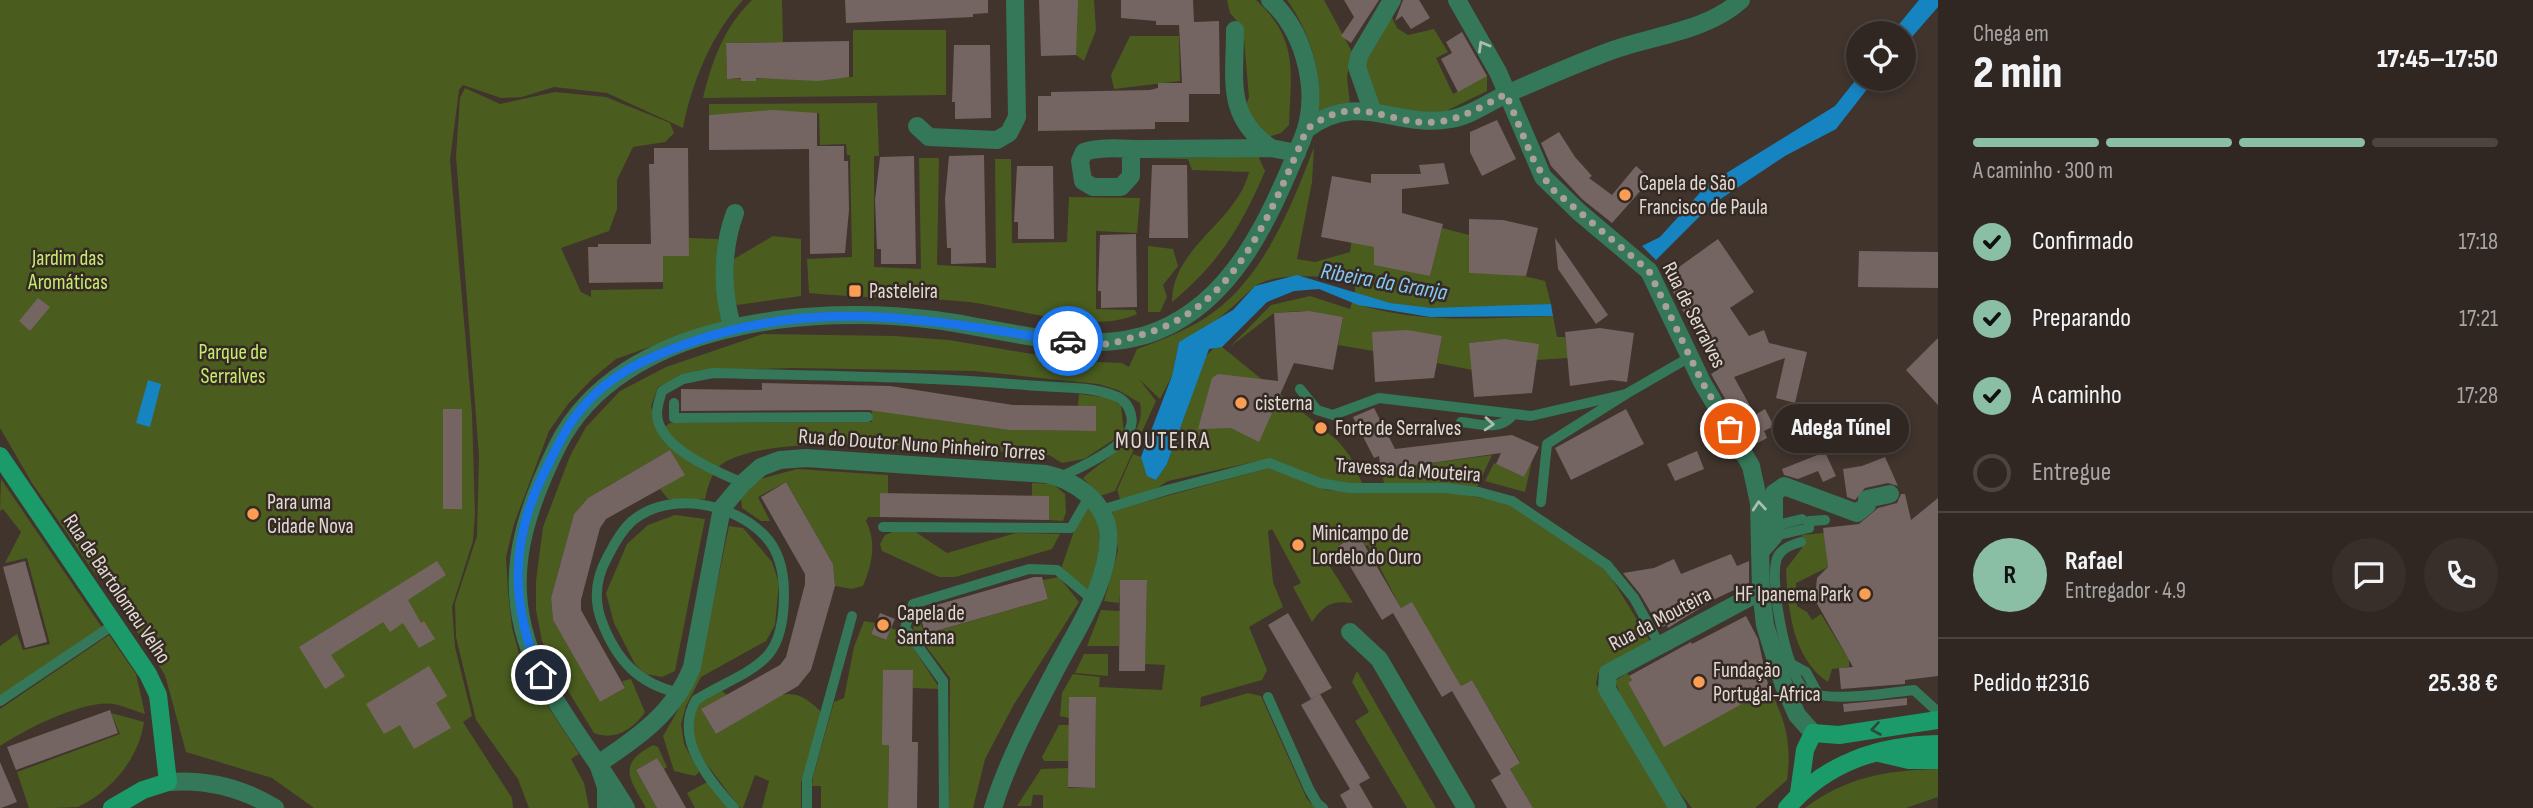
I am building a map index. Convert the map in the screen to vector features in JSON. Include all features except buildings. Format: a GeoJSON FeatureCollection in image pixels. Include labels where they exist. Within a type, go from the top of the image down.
{"type":"FeatureCollection","features":[{"type":"Feature","properties":{"kind":"main road","name":"Rua de Bartolomeu Velho"},"geometry":{"type":"LineString","coordinates":[[2,465],[148,674],[158,695],[168,782]]}},
{"type":"Feature","properties":{"kind":"main road"},"geometry":{"type":"LineString","coordinates":[[1799,793],[1805,750],[1813,733],[1839,735],[1938,720]]}},
{"type":"Feature","properties":{"kind":"main road"},"geometry":{"type":"LineString","coordinates":[[1839,735],[1854,758]]}},
{"type":"Feature","properties":{"kind":"main road"},"geometry":{"type":"LineString","coordinates":[[1787,808],[1799,793],[1829,771],[1854,758],[1905,746],[1938,744]]}},
{"type":"Feature","properties":{"kind":"main road"},"geometry":{"type":"LineString","coordinates":[[1878,753],[1909,760],[1938,760]]}},
{"type":"Feature","properties":{"kind":"main road"},"geometry":{"type":"LineString","coordinates":[[112,808],[143,790],[168,782]]}},
{"type":"Feature","properties":{"kind":"street"},"geometry":{"type":"LineString","coordinates":[[918,126],[929,137],[947,139],[997,139],[1009,133],[1017,117],[1015,0]]}},
{"type":"Feature","properties":{"kind":"street"},"geometry":{"type":"LineString","coordinates":[[625,808],[541,675],[520,610],[516,571],[523,531],[534,494],[568,426],[607,382],[636,363],[733,328],[805,318],[889,316],[1107,344],[1157,331],[1195,310],[1240,263],[1258,235],[1307,129],[1311,100],[1306,61],[1292,29],[1269,0]]}},
{"type":"Feature","properties":{"kind":"street"},"geometry":{"type":"LineString","coordinates":[[1372,110],[1359,78],[1359,56],[1392,0]]}},
{"type":"Feature","properties":{"kind":"street","name":"Rua de Serralves"},"geometry":{"type":"LineString","coordinates":[[1457,0],[1498,72],[1543,177],[1569,204],[1649,271],[1690,357],[1751,466],[1759,503],[1761,591],[1765,625],[1784,687],[1797,715],[1813,733]]}},
{"type":"Feature","properties":{"kind":"street"},"geometry":{"type":"LineString","coordinates":[[1307,129],[1347,110],[1372,110],[1435,122],[1456,119],[1506,94],[1615,50],[1698,24],[1732,8],[1741,0]]}},
{"type":"Feature","properties":{"kind":"street"},"geometry":{"type":"LineString","coordinates":[[1235,30],[1236,97],[1243,123],[1250,134],[1271,148]]}},
{"type":"Feature","properties":{"kind":"street"},"geometry":{"type":"LineString","coordinates":[[1131,149],[1271,148],[1297,153]]}},
{"type":"Feature","properties":{"kind":"street"},"geometry":{"type":"LineString","coordinates":[[733,328],[727,300],[726,237],[735,213]]}},
{"type":"Feature","properties":{"kind":"street","name":"Rua do Doutor Nuno Pinheiro Torres"},"geometry":{"type":"LineString","coordinates":[[598,764],[655,723],[679,693],[692,667],[722,508],[761,467],[780,460],[806,458],[993,469],[1061,477],[1089,496],[1101,510]]}},
{"type":"Feature","properties":{"kind":"street"},"geometry":{"type":"LineString","coordinates":[[1760,552],[1774,531],[1774,493],[1784,486],[1857,513],[1867,505],[1867,499],[1890,494]]}},
{"type":"Feature","properties":{"kind":"street"},"geometry":{"type":"LineString","coordinates":[[993,808],[1027,726],[1093,600],[1108,533],[1101,510]]}},
{"type":"Feature","properties":{"kind":"street","name":"Rua da Mouteira"},"geometry":{"type":"LineString","coordinates":[[1678,808],[1607,688],[1605,680],[1608,673],[1761,591]]}},
{"type":"Feature","properties":{"kind":"street"},"geometry":{"type":"LineString","coordinates":[[1350,632],[1378,659],[1466,808]]}},
{"type":"Feature","properties":{"kind":"street"},"geometry":{"type":"LineString","coordinates":[[598,764],[606,787],[606,808]]}},
{"type":"Feature","properties":{"kind":"street"},"geometry":{"type":"LineString","coordinates":[[168,782],[197,781],[224,785],[256,796],[275,808]]}},
{"type":"Feature","properties":{"kind":"lane"},"geometry":{"type":"LineString","coordinates":[[1541,502],[1547,444],[1690,357]]}},
{"type":"Feature","properties":{"kind":"lane"},"geometry":{"type":"LineString","coordinates":[[743,483],[711,470],[676,449],[658,421],[657,411],[662,391],[683,379],[713,373],[948,379],[1092,391],[1116,396],[1126,404],[1132,422],[1126,437],[1112,450],[1061,477]]}},
{"type":"Feature","properties":{"kind":"lane"},"geometry":{"type":"LineString","coordinates":[[1300,389],[1317,410],[1333,415],[1349,412],[1379,398],[1512,416],[1531,416],[1626,394]]}},
{"type":"Feature","properties":{"kind":"lane"},"geometry":{"type":"LineString","coordinates":[[674,403],[674,418],[868,417]]}},
{"type":"Feature","properties":{"kind":"lane"},"geometry":{"type":"LineString","coordinates":[[1461,422],[1497,426],[1505,424],[1512,416]]}},
{"type":"Feature","properties":{"kind":"lane","name":"Travessa da Mouteira"},"geometry":{"type":"LineString","coordinates":[[1101,510],[1167,489],[1269,463],[1320,483],[1349,488],[1445,488],[1479,492],[1511,501],[1607,565],[1634,598],[1659,644]]}},
{"type":"Feature","properties":{"kind":"lane"},"geometry":{"type":"LineString","coordinates":[[883,527],[1071,528],[1089,496]]}},
{"type":"Feature","properties":{"kind":"lane"},"geometry":{"type":"LineString","coordinates":[[679,693],[657,688],[633,674],[615,650],[602,624],[596,607],[597,585],[613,546],[634,520],[656,508],[674,504],[722,508],[765,536],[784,574],[781,624],[768,654],[696,700],[689,713],[688,734],[693,749],[734,808]]}},
{"type":"Feature","properties":{"kind":"lane"},"geometry":{"type":"LineString","coordinates":[[1774,531],[1802,519]]}},
{"type":"Feature","properties":{"kind":"lane"},"geometry":{"type":"LineString","coordinates":[[1774,531],[1809,528],[1809,521],[1825,520]]}},
{"type":"Feature","properties":{"kind":"lane"},"geometry":{"type":"LineString","coordinates":[[1801,542],[1791,545],[1779,555],[1774,569],[1779,625],[1796,679],[1805,691],[1840,698],[1914,690],[1938,712]]}},
{"type":"Feature","properties":{"kind":"lane"},"geometry":{"type":"LineString","coordinates":[[944,808],[943,681],[905,628],[913,604],[1029,569],[1057,570],[1093,600]]}},
{"type":"Feature","properties":{"kind":"lane"},"geometry":{"type":"LineString","coordinates":[[807,808],[807,779],[852,617]]}},
{"type":"Feature","properties":{"kind":"lane"},"geometry":{"type":"LineString","coordinates":[[0,701],[113,625]]}},
{"type":"Feature","properties":{"kind":"lane"},"geometry":{"type":"LineString","coordinates":[[1268,697],[1309,789],[1317,803],[1324,808]]}},
{"type":"Feature","properties":{"kind":"green space","name":"Parque de Serralves"},"geometry":{"type":"Polygon","coordinates":[[[0,0],[743,0],[721,28],[704,60],[683,128],[607,93],[554,87],[522,97],[501,98],[463,85],[459,90],[450,160],[472,413],[475,514],[473,541],[452,607],[455,647],[472,716],[463,722],[512,798],[513,808],[314,808],[272,778],[186,752],[165,675],[104,581],[96,575],[32,483],[0,428],[0,0]]]}},
{"type":"Feature","properties":{"kind":"green space"},"geometry":{"type":"Polygon","coordinates":[[[752,0],[782,0],[783,42],[726,43],[727,79],[853,77],[853,30],[946,30],[946,95],[703,98],[720,45],[742,10],[752,0]]]}},
{"type":"Feature","properties":{"kind":"green space"},"geometry":{"type":"Polygon","coordinates":[[[1075,0],[1094,0],[1096,30],[1084,61],[1076,55],[1075,0]]]}},
{"type":"Feature","properties":{"kind":"green space"},"geometry":{"type":"Polygon","coordinates":[[[1227,0],[1256,0],[1280,29],[1286,43],[1291,72],[1289,125],[1281,133],[1265,138],[1245,108],[1249,97],[1243,28],[1230,13],[1227,0]]]}},
{"type":"Feature","properties":{"kind":"green space"},"geometry":{"type":"Polygon","coordinates":[[[1287,0],[1324,0],[1351,50],[1347,78],[1350,104],[1317,119],[1319,87],[1314,56],[1303,27],[1287,0]]]}},
{"type":"Feature","properties":{"kind":"green space"},"geometry":{"type":"Polygon","coordinates":[[[1390,13],[1397,28],[1408,35],[1434,29],[1448,52],[1436,58],[1453,94],[1487,75],[1487,91],[1428,120],[1371,108],[1364,55],[1390,13]]]}},
{"type":"Feature","properties":{"kind":"green space"},"geometry":{"type":"Polygon","coordinates":[[[1130,36],[1179,36],[1180,81],[1114,89],[1111,75],[1130,36]]]}},
{"type":"Feature","properties":{"kind":"green space"},"geometry":{"type":"Polygon","coordinates":[[[465,88],[500,104],[555,92],[606,97],[670,123],[674,133],[665,142],[633,147],[617,180],[617,209],[609,231],[561,248],[581,292],[591,297],[591,290],[663,289],[663,256],[689,256],[689,238],[718,239],[723,253],[725,320],[616,359],[568,404],[549,431],[514,524],[506,557],[512,628],[523,668],[579,754],[571,759],[584,783],[589,808],[529,808],[518,779],[476,720],[456,637],[455,603],[477,536],[479,456],[456,156],[460,98],[465,88]]]}},
{"type":"Feature","properties":{"kind":"green space"},"geometry":{"type":"Polygon","coordinates":[[[877,103],[879,156],[874,156],[874,267],[921,269],[919,158],[939,158],[937,265],[996,268],[995,159],[1011,159],[1012,243],[1067,242],[1069,197],[1140,198],[1137,233],[1096,231],[1096,309],[1135,310],[1137,314],[1119,320],[1077,321],[969,302],[809,293],[807,259],[852,257],[850,155],[847,155],[846,144],[820,145],[819,113],[709,115],[709,104],[877,103]]]}},
{"type":"Feature","properties":{"kind":"green space"},"geometry":{"type":"Polygon","coordinates":[[[1314,147],[1312,182],[1297,259],[1315,262],[1350,252],[1353,230],[1374,232],[1383,265],[1430,276],[1442,228],[1469,235],[1469,273],[1515,274],[1545,281],[1551,304],[1477,309],[1427,308],[1379,301],[1355,293],[1355,286],[1382,284],[1296,276],[1264,282],[1253,288],[1210,325],[1179,342],[1172,376],[1160,399],[1139,379],[1156,401],[1115,491],[1100,496],[1083,478],[1123,446],[1137,427],[1141,416],[1140,403],[1118,390],[1098,384],[974,371],[791,368],[698,371],[658,387],[651,406],[658,432],[670,423],[872,422],[872,410],[1009,430],[1095,431],[1096,407],[1078,406],[1079,394],[1110,398],[1121,406],[1124,433],[1084,459],[1062,463],[1049,455],[930,447],[833,444],[789,446],[752,452],[725,462],[711,478],[705,499],[668,499],[660,489],[684,475],[670,450],[588,498],[574,514],[551,598],[553,620],[600,702],[625,688],[622,681],[631,679],[645,712],[629,729],[616,735],[594,733],[554,668],[542,641],[536,610],[536,581],[543,527],[570,456],[586,427],[620,391],[666,367],[763,334],[895,336],[949,340],[1073,361],[1122,363],[1129,367],[1137,349],[1177,333],[1206,317],[1233,296],[1249,278],[1287,214],[1314,147]]]}},
{"type":"Feature","properties":{"kind":"green space"},"geometry":{"type":"Polygon","coordinates":[[[1258,156],[1265,171],[1238,227],[1203,273],[1172,302],[1175,283],[1182,266],[1232,206],[1249,172],[1192,170],[1188,159],[1147,159],[1258,156]]]}},
{"type":"Feature","properties":{"kind":"green space"},"geometry":{"type":"Polygon","coordinates":[[[773,236],[801,239],[801,296],[737,305],[732,300],[734,259],[773,236]]]}},
{"type":"Feature","properties":{"kind":"green space"},"geometry":{"type":"Polygon","coordinates":[[[1148,246],[1173,249],[1178,266],[1163,285],[1167,297],[1160,312],[1148,312],[1148,246]]]}},
{"type":"Feature","properties":{"kind":"green space"},"geometry":{"type":"Polygon","coordinates":[[[1310,296],[1350,309],[1352,302],[1426,317],[1477,319],[1553,316],[1557,337],[1565,337],[1568,358],[1536,360],[1495,340],[1470,343],[1472,370],[1437,363],[1442,337],[1373,351],[1338,345],[1343,317],[1300,311],[1274,313],[1230,347],[1271,305],[1310,296]]]}},
{"type":"Feature","properties":{"kind":"green space"},"geometry":{"type":"Polygon","coordinates":[[[1216,346],[1222,347],[1338,441],[1350,456],[1363,485],[1346,486],[1258,461],[1168,481],[1149,493],[1121,502],[1117,490],[1133,454],[1141,457],[1156,480],[1168,462],[1205,357],[1216,346]]]}},
{"type":"Feature","properties":{"kind":"green space"},"geometry":{"type":"Polygon","coordinates":[[[1492,455],[1477,487],[1384,483],[1381,470],[1492,455]]]}},
{"type":"Feature","properties":{"kind":"green space"},"geometry":{"type":"Polygon","coordinates":[[[1532,461],[1525,492],[1485,481],[1494,463],[1524,477],[1532,461]]]}},
{"type":"Feature","properties":{"kind":"green space"},"geometry":{"type":"Polygon","coordinates":[[[1269,468],[1327,490],[1366,493],[1449,492],[1508,503],[1606,569],[1650,641],[1598,673],[1596,684],[1669,808],[1533,808],[1510,769],[1520,762],[1472,680],[1461,686],[1412,603],[1401,608],[1368,545],[1365,546],[1358,534],[1338,545],[1342,552],[1326,560],[1353,603],[1339,602],[1329,605],[1320,611],[1312,622],[1293,587],[1301,583],[1272,529],[1268,531],[1273,582],[1283,607],[1249,627],[1267,670],[1262,680],[1201,697],[1200,707],[1248,693],[1261,696],[1307,799],[1315,808],[1043,808],[1043,795],[1033,795],[1031,806],[1017,806],[1041,769],[1068,768],[1068,788],[1095,788],[1096,697],[1069,697],[1069,718],[1060,716],[1062,693],[1073,674],[1100,677],[1099,687],[1162,690],[1165,665],[1145,664],[1147,580],[1121,580],[1119,603],[1104,601],[1118,551],[1112,511],[1269,468]]]}},
{"type":"Feature","properties":{"kind":"green space"},"geometry":{"type":"Polygon","coordinates":[[[797,469],[888,475],[888,493],[880,493],[880,517],[868,517],[866,521],[872,554],[863,586],[852,589],[835,586],[833,564],[786,482],[758,497],[770,521],[761,521],[742,508],[741,499],[756,480],[797,469]]]}},
{"type":"Feature","properties":{"kind":"green space"},"geometry":{"type":"Polygon","coordinates":[[[1,479],[103,629],[0,699],[0,646],[17,634],[23,650],[50,644],[27,558],[5,563],[21,532],[3,509],[0,511],[1,479]]]}},
{"type":"Feature","properties":{"kind":"green space"},"geometry":{"type":"Polygon","coordinates":[[[1032,483],[1053,484],[1065,494],[1066,512],[1063,521],[1049,520],[1049,496],[1032,496],[1032,483]]]}},
{"type":"Feature","properties":{"kind":"green space"},"geometry":{"type":"Polygon","coordinates":[[[1089,504],[1098,525],[1099,548],[1088,592],[1061,569],[1074,531],[1089,504]]]}},
{"type":"Feature","properties":{"kind":"green space"},"geometry":{"type":"Polygon","coordinates":[[[675,515],[705,519],[675,671],[662,677],[645,674],[635,664],[614,623],[606,593],[627,544],[648,525],[675,515]]]}},
{"type":"Feature","properties":{"kind":"green space"},"geometry":{"type":"Polygon","coordinates":[[[729,526],[743,528],[772,562],[779,583],[775,625],[766,641],[701,677],[686,706],[681,724],[684,744],[699,772],[695,776],[674,771],[663,736],[698,675],[729,526]]]}},
{"type":"Feature","properties":{"kind":"green space"},"geometry":{"type":"Polygon","coordinates":[[[895,531],[914,531],[947,553],[1016,533],[1060,534],[1052,549],[955,577],[939,577],[882,551],[880,544],[885,535],[895,531]]]}},
{"type":"Feature","properties":{"kind":"green space"},"geometry":{"type":"Polygon","coordinates":[[[1824,533],[1828,567],[1796,583],[1797,606],[1807,612],[1812,620],[1821,614],[1849,660],[1849,667],[1832,669],[1828,682],[1816,672],[1799,646],[1788,600],[1786,569],[1802,548],[1802,535],[1824,533]]]}},
{"type":"Feature","properties":{"kind":"green space"},"geometry":{"type":"Polygon","coordinates":[[[1059,577],[1079,602],[1013,706],[985,759],[973,808],[949,808],[950,678],[913,629],[917,618],[926,634],[1048,599],[1043,580],[1059,577]]]}},
{"type":"Feature","properties":{"kind":"green space"},"geometry":{"type":"Polygon","coordinates":[[[1101,610],[1120,611],[1119,646],[1087,646],[1101,610]]]}},
{"type":"Feature","properties":{"kind":"green space"},"geometry":{"type":"Polygon","coordinates":[[[864,621],[875,623],[871,634],[885,640],[891,628],[903,632],[940,689],[913,688],[913,670],[889,745],[888,808],[821,808],[821,786],[812,786],[813,777],[834,702],[844,698],[854,647],[864,621]]]}},
{"type":"Feature","properties":{"kind":"green space"},"geometry":{"type":"Polygon","coordinates":[[[109,635],[136,674],[145,714],[114,704],[87,706],[39,724],[0,746],[0,709],[109,635]]]}},
{"type":"Feature","properties":{"kind":"green space"},"geometry":{"type":"Polygon","coordinates":[[[1084,654],[1108,654],[1108,676],[1075,673],[1084,654]]]}},
{"type":"Feature","properties":{"kind":"green space"},"geometry":{"type":"Polygon","coordinates":[[[1357,671],[1436,808],[1407,808],[1355,721],[1369,712],[1352,682],[1357,671]]]}},
{"type":"Feature","properties":{"kind":"green space"},"geometry":{"type":"Polygon","coordinates":[[[1627,673],[1632,680],[1628,683],[1664,746],[1769,689],[1780,711],[1786,733],[1789,756],[1787,780],[1755,808],[1692,808],[1677,789],[1620,694],[1615,681],[1627,673]]]}},
{"type":"Feature","properties":{"kind":"green space"},"geometry":{"type":"Polygon","coordinates":[[[721,690],[727,695],[701,709],[716,734],[782,695],[798,696],[821,712],[801,783],[801,808],[762,808],[769,781],[755,775],[743,808],[740,808],[696,750],[690,718],[701,700],[721,690]]]}},
{"type":"Feature","properties":{"kind":"green space"},"geometry":{"type":"Polygon","coordinates":[[[111,713],[144,722],[130,760],[113,783],[78,807],[29,808],[17,772],[120,734],[111,713]]]}},
{"type":"Feature","properties":{"kind":"green space"},"geometry":{"type":"Polygon","coordinates":[[[1059,725],[1069,725],[1069,761],[1044,761],[1042,757],[1059,725]]]}},
{"type":"Feature","properties":{"kind":"green space"},"geometry":{"type":"Polygon","coordinates":[[[653,745],[658,747],[667,767],[664,769],[657,758],[636,770],[657,808],[646,808],[631,781],[630,766],[641,752],[653,745]]]}},
{"type":"Feature","properties":{"kind":"green space"},"geometry":{"type":"Polygon","coordinates":[[[1938,769],[1938,797],[1906,808],[1805,808],[1836,789],[1868,777],[1902,771],[1938,769]]]}},
{"type":"Feature","properties":{"kind":"green space"},"geometry":{"type":"Polygon","coordinates":[[[709,781],[730,808],[695,808],[687,793],[709,781]]]}},
{"type":"Feature","properties":{"kind":"water"},"geometry":{"type":"Polygon","coordinates":[[[1919,0],[1938,0],[1938,7],[1916,32],[1916,21],[1902,21],[1919,0]]]}},
{"type":"Feature","properties":{"kind":"water"},"geometry":{"type":"Polygon","coordinates":[[[1847,91],[1866,91],[1836,129],[1785,156],[1710,206],[1656,260],[1642,246],[1660,237],[1707,185],[1835,106],[1847,91]]]}},
{"type":"Feature","properties":{"kind":"water"},"geometry":{"type":"Polygon","coordinates":[[[1297,275],[1390,303],[1431,308],[1551,304],[1553,316],[1430,317],[1358,305],[1319,289],[1294,291],[1267,302],[1222,347],[1209,349],[1167,464],[1156,480],[1147,476],[1141,457],[1172,376],[1179,342],[1233,310],[1255,286],[1297,275]]]}},
{"type":"Feature","properties":{"kind":"water"},"geometry":{"type":"Polygon","coordinates":[[[148,380],[161,384],[150,427],[136,423],[148,380]]]}},
{"type":"Feature","properties":{"kind":"way so far"},"geometry":{"type":"LineString","coordinates":[[1068,341],[1107,344],[1157,331],[1195,310],[1224,283],[1240,263],[1274,205],[1307,129],[1316,123],[1347,110],[1359,109],[1435,122],[1456,119],[1506,94],[1532,157],[1550,187],[1649,271],[1702,382],[1730,429]]}},
{"type":"Feature","properties":{"kind":"place","name":"Capela de São Francisco de Paula"},"geometry":{"type":"Point","coordinates":[1625,195]}},
{"type":"Feature","properties":{"kind":"place","name":"Pasteleira"},"geometry":{"type":"Point","coordinates":[855,291]}},
{"type":"Feature","properties":{"kind":"place","name":"cisterna"},"geometry":{"type":"Point","coordinates":[1241,403]}},
{"type":"Feature","properties":{"kind":"place","name":"Forte de Serralves"},"geometry":{"type":"Point","coordinates":[1321,428]}},
{"type":"Feature","properties":{"kind":"place","name":"Adega Túnel"},"geometry":{"type":"Point","coordinates":[1730,429]}},
{"type":"Feature","properties":{"kind":"place","name":"Para uma Cidade Nova"},"geometry":{"type":"Point","coordinates":[253,514]}},
{"type":"Feature","properties":{"kind":"place","name":"Minicampo de Lordelo do Ouro"},"geometry":{"type":"Point","coordinates":[1298,545]}},
{"type":"Feature","properties":{"kind":"place","name":"HF Ipanema Park"},"geometry":{"type":"Point","coordinates":[1865,594]}},
{"type":"Feature","properties":{"kind":"place","name":"Capela de Santana"},"geometry":{"type":"Point","coordinates":[883,625]}},
{"type":"Feature","properties":{"kind":"place","name":"Fundação Portugal-Africa"},"geometry":{"type":"Point","coordinates":[1699,682]}},
{"type":"Feature","properties":{"kind":"district","name":"MOUTEIRA"},"geometry":{"type":"Point","coordinates":[1163,441]}},
{"type":"Feature","properties":{"kind":"route"},"geometry":{"type":"LineString","coordinates":[[541,675],[526,636],[516,571],[523,531],[534,494],[568,426],[584,405],[607,382],[636,363],[733,328],[768,321],[840,316],[931,319],[1068,341]]}},
{"type":"Feature","properties":{"kind":"park label","name":"Jardim das Aromáticas"},"geometry":{"type":"Point","coordinates":[68,270]}},
{"type":"Feature","properties":{"kind":"water label","name":"Ribeira da Granja"},"geometry":{"type":"Point","coordinates":[1384,282]}}]}
